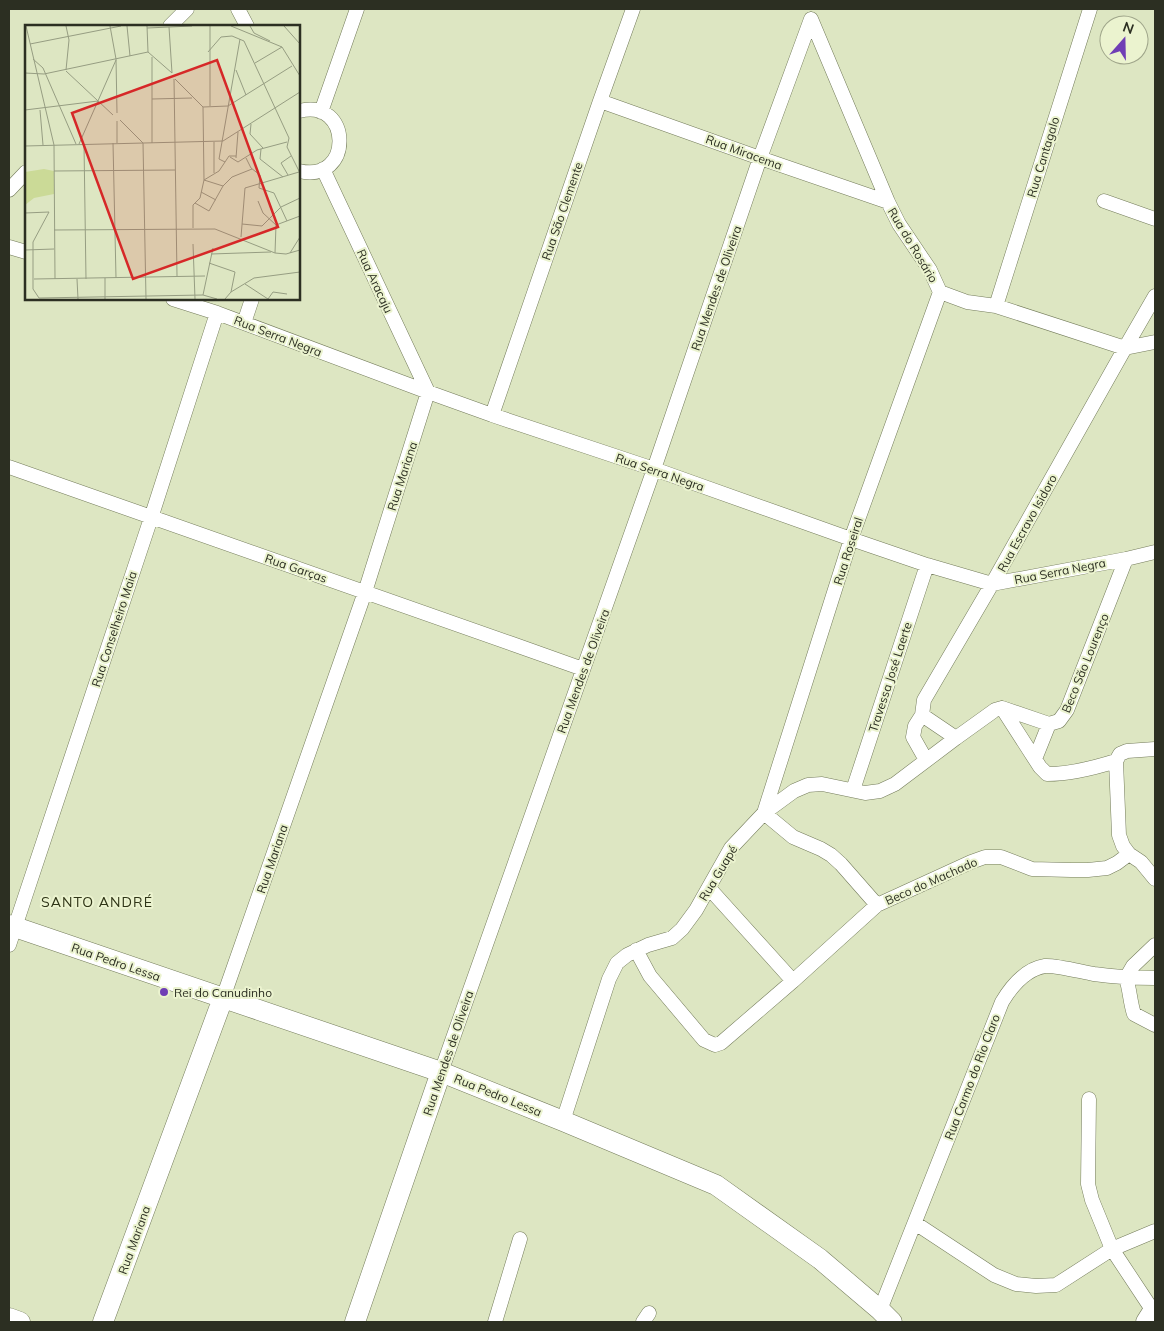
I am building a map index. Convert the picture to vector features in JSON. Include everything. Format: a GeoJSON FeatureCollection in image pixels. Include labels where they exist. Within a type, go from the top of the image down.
{"type":"FeatureCollection","features":[{"type":"Feature","properties":{"kind":"street"},"geometry":{"type":"LineString","coordinates":[[171,25],[187,9]]}},
{"type":"Feature","properties":{"kind":"street"},"geometry":{"type":"LineString","coordinates":[[238,9],[246,25]]}},
{"type":"Feature","properties":{"kind":"street"},"geometry":{"type":"LineString","coordinates":[[321,112],[357,9]]}},
{"type":"Feature","properties":{"kind":"street","name":"Rua São Clemente"},"geometry":{"type":"LineString","coordinates":[[492,415],[600,101],[634,9]]}},
{"type":"Feature","properties":{"kind":"street","name":"Rua Cantagalo"},"geometry":{"type":"LineString","coordinates":[[996,306],[1090,9]]}},
{"type":"Feature","properties":{"kind":"street","name":"Rua do Rosário"},"geometry":{"type":"LineString","coordinates":[[811,19],[888,202],[899,224],[930,270],[940,292],[967,302],[996,306],[1124,348],[1155,342]]}},
{"type":"Feature","properties":{"kind":"street","name":"Rua Mendes de Oliveira"},"geometry":{"type":"LineString","coordinates":[[355,1322],[441,1072],[654,469],[760,158],[811,19]]}},
{"type":"Feature","properties":{"kind":"street","name":"Rua Miracema"},"geometry":{"type":"LineString","coordinates":[[600,101],[888,202]]}},
{"type":"Feature","properties":{"kind":"street"},"geometry":{"type":"LineString","coordinates":[[300,111],[313,109],[321,112],[330,118],[340,135],[337,155],[331,164],[314,172],[300,171]]}},
{"type":"Feature","properties":{"kind":"street","name":"Rua Aracaju"},"geometry":{"type":"LineString","coordinates":[[323,169],[428,392]]}},
{"type":"Feature","properties":{"kind":"street"},"geometry":{"type":"LineString","coordinates":[[9,190],[25,173]]}},
{"type":"Feature","properties":{"kind":"street"},"geometry":{"type":"LineString","coordinates":[[1104,201],[1155,219]]}},
{"type":"Feature","properties":{"kind":"street"},"geometry":{"type":"LineString","coordinates":[[9,247],[25,252]]}},
{"type":"Feature","properties":{"kind":"street","name":"Rua Roseiral"},"geometry":{"type":"LineString","coordinates":[[764,813],[851,539],[940,292]]}},
{"type":"Feature","properties":{"kind":"street","name":"Rua Escravo Isidoro"},"geometry":{"type":"LineString","coordinates":[[926,760],[913,737],[915,726],[922,715],[924,700],[1155,296]]}},
{"type":"Feature","properties":{"kind":"street","name":"Rua Serra Negra"},"geometry":{"type":"LineString","coordinates":[[175,300],[217,313],[492,415],[654,469],[927,565],[992,584],[1155,552]]}},
{"type":"Feature","properties":{"kind":"street"},"geometry":{"type":"LineString","coordinates":[[244,323],[252,300]]}},
{"type":"Feature","properties":{"kind":"street","name":"Rua Conselheiro Maia"},"geometry":{"type":"LineString","coordinates":[[11,932],[151,518],[217,313]]}},
{"type":"Feature","properties":{"kind":"street","name":"Rua Mariana"},"geometry":{"type":"LineString","coordinates":[[103,1322],[223,998],[365,592],[428,392]]}},
{"type":"Feature","properties":{"kind":"street","name":"Rua Garças"},"geometry":{"type":"LineString","coordinates":[[9,467],[583,669]]}},
{"type":"Feature","properties":{"kind":"street","name":"Beco São Lourenço"},"geometry":{"type":"LineString","coordinates":[[1035,759],[1049,724],[1059,721],[1068,710],[1126,559]]}},
{"type":"Feature","properties":{"kind":"street","name":"Travessa José Laerte"},"geometry":{"type":"LineString","coordinates":[[853,790],[927,565]]}},
{"type":"Feature","properties":{"kind":"street"},"geometry":{"type":"LineString","coordinates":[[1002,708],[1049,724]]}},
{"type":"Feature","properties":{"kind":"street"},"geometry":{"type":"LineString","coordinates":[[1002,708],[1040,767],[1048,774],[1099,766],[1116,761]]}},
{"type":"Feature","properties":{"kind":"street","name":"Rua Guapé"},"geometry":{"type":"LineString","coordinates":[[563,1121],[609,979],[617,963],[626,955],[636,950],[672,938],[677,934],[696,910],[731,848],[764,813],[794,791],[808,786],[822,784],[865,793],[880,791],[895,784],[994,710],[1002,708]]}},
{"type":"Feature","properties":{"kind":"street"},"geometry":{"type":"LineString","coordinates":[[922,715],[956,738]]}},
{"type":"Feature","properties":{"kind":"street"},"geometry":{"type":"LineString","coordinates":[[1155,749],[1127,751],[1120,754],[1116,761],[1119,835],[1123,846],[1129,854],[1141,862],[1155,879]]}},
{"type":"Feature","properties":{"kind":"street"},"geometry":{"type":"LineString","coordinates":[[764,813],[793,837],[831,855],[877,905]]}},
{"type":"Feature","properties":{"kind":"street","name":"Beco do Machado"},"geometry":{"type":"LineString","coordinates":[[636,950],[650,976],[704,1040],[715,1045],[721,1043],[793,981],[877,905],[985,857],[1001,857],[1032,869],[1071,870],[1107,868],[1129,854]]}},
{"type":"Feature","properties":{"kind":"street"},"geometry":{"type":"LineString","coordinates":[[708,888],[793,981]]}},
{"type":"Feature","properties":{"kind":"street","name":"Rua Pedro Lessa"},"geometry":{"type":"LineString","coordinates":[[11,932],[223,998],[441,1072],[716,1185],[820,1258],[886,1316]]}},
{"type":"Feature","properties":{"kind":"street"},"geometry":{"type":"LineString","coordinates":[[1155,946],[1133,966],[1126,978],[1130,988],[1131,1007],[1134,1014],[1155,1025]]}},
{"type":"Feature","properties":{"kind":"street","name":"Rua Carmo do Rio Claro"},"geometry":{"type":"LineString","coordinates":[[886,1316],[915,1223],[1002,1002],[1009,990],[1017,981],[1030,972],[1044,966],[1126,978],[1155,978]]}},
{"type":"Feature","properties":{"kind":"street"},"geometry":{"type":"LineString","coordinates":[[1088,1099],[1088,1184],[1092,1200],[1112,1249],[1151,1315]]}},
{"type":"Feature","properties":{"kind":"street"},"geometry":{"type":"LineString","coordinates":[[915,1223],[994,1274],[1016,1284],[1036,1286],[1056,1285],[1112,1249],[1155,1231]]}},
{"type":"Feature","properties":{"kind":"street"},"geometry":{"type":"LineString","coordinates":[[495,1322],[520,1240]]}},
{"type":"Feature","properties":{"kind":"street"},"geometry":{"type":"LineString","coordinates":[[9,1318],[20,1322]]}},
{"type":"Feature","properties":{"kind":"place","name":"Rei do Canudinho"},"geometry":{"type":"Point","coordinates":[164,992]}},
{"type":"Feature","properties":{"kind":"district","name":"SANTO ANDRÉ"},"geometry":{"type":"Point","coordinates":[97,902]}}]}
